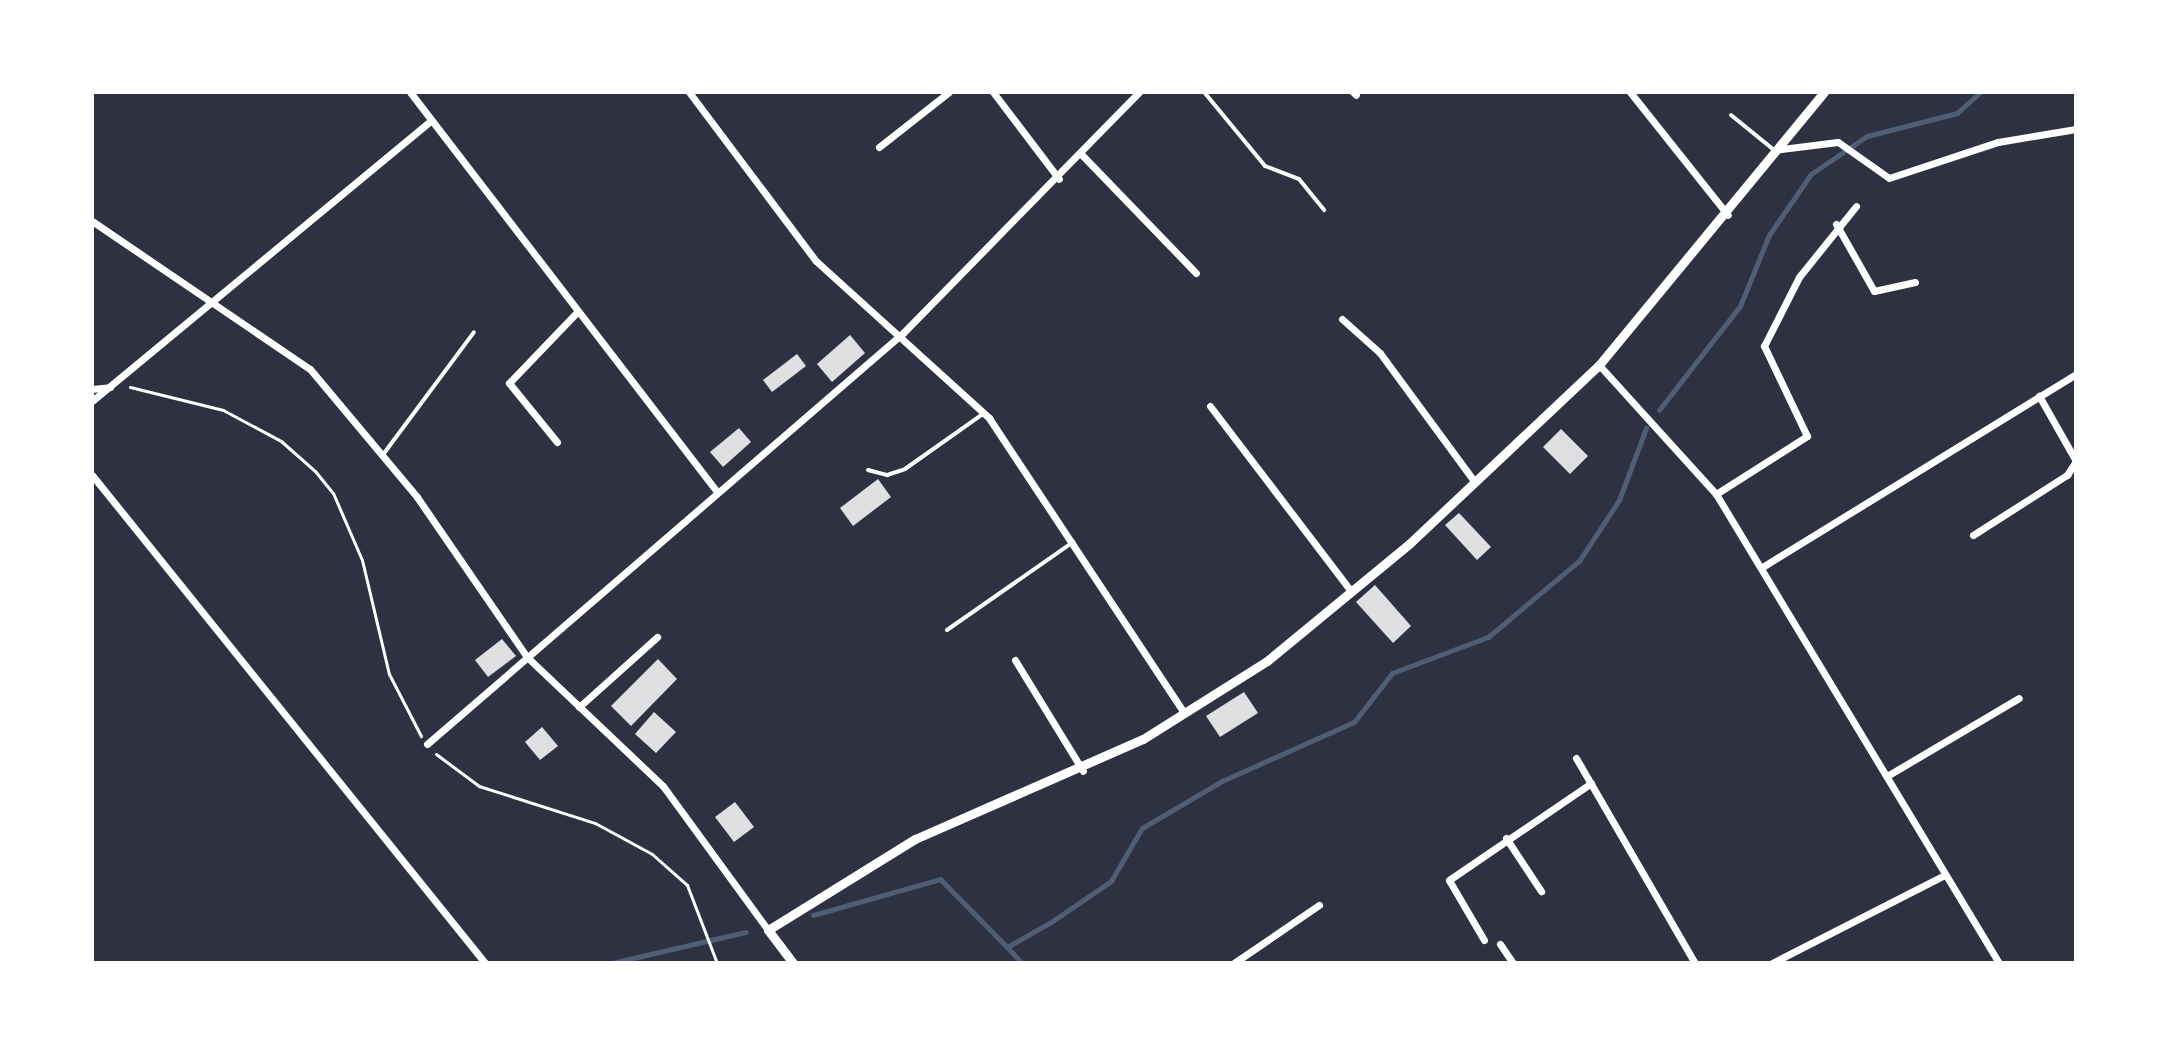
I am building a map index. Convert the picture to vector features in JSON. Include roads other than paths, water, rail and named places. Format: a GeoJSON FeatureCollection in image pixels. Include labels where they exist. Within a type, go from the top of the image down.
{"type":"FeatureCollection","features":[{"type":"Feature","properties":{"kind":"street"},"geometry":{"type":"LineString","coordinates":[[410,92],[429,122],[715,489]]}},
{"type":"Feature","properties":{"kind":"street"},"geometry":{"type":"LineString","coordinates":[[689,92],[816,261],[903,333],[984,413],[1073,542],[1184,713]]}},
{"type":"Feature","properties":{"kind":"street"},"geometry":{"type":"LineString","coordinates":[[879,147],[949,92]]}},
{"type":"Feature","properties":{"kind":"street"},"geometry":{"type":"LineString","coordinates":[[993,92],[1059,179]]}},
{"type":"Feature","properties":{"kind":"street"},"geometry":{"type":"LineString","coordinates":[[427,744],[715,489],[903,333],[1059,179],[1139,92]]}},
{"type":"Feature","properties":{"kind":"street"},"geometry":{"type":"LineString","coordinates":[[1630,92],[1728,215]]}},
{"type":"Feature","properties":{"kind":"street"},"geometry":{"type":"LineString","coordinates":[[768,930],[915,839],[1083,771],[1267,661],[1351,591],[1599,365],[1728,215],[1774,150],[1824,92]]}},
{"type":"Feature","properties":{"kind":"street"},"geometry":{"type":"LineString","coordinates":[[92,401],[213,304],[429,122]]}},
{"type":"Feature","properties":{"kind":"street"},"geometry":{"type":"LineString","coordinates":[[1774,150],[1845,144],[1889,178],[1998,142],[2076,129]]}},
{"type":"Feature","properties":{"kind":"street"},"geometry":{"type":"LineString","coordinates":[[1082,155],[1196,273]]}},
{"type":"Feature","properties":{"kind":"street"},"geometry":{"type":"LineString","coordinates":[[1716,494],[1807,436],[1764,346],[1836,224],[1856,206]]}},
{"type":"Feature","properties":{"kind":"street"},"geometry":{"type":"LineString","coordinates":[[92,221],[310,369],[382,456],[527,657],[663,786],[793,963]]}},
{"type":"Feature","properties":{"kind":"street"},"geometry":{"type":"LineString","coordinates":[[1836,224],[1874,291],[1915,282]]}},
{"type":"Feature","properties":{"kind":"street"},"geometry":{"type":"LineString","coordinates":[[557,442],[509,383],[577,312]]}},
{"type":"Feature","properties":{"kind":"street"},"geometry":{"type":"LineString","coordinates":[[1342,319],[1380,353],[1474,481]]}},
{"type":"Feature","properties":{"kind":"street"},"geometry":{"type":"LineString","coordinates":[[1599,365],[1716,494],[1764,566],[1999,963]]}},
{"type":"Feature","properties":{"kind":"street"},"geometry":{"type":"LineString","coordinates":[[1764,566],[2076,374]]}},
{"type":"Feature","properties":{"kind":"street"},"geometry":{"type":"LineString","coordinates":[[92,389],[110,387]]}},
{"type":"Feature","properties":{"kind":"street"},"geometry":{"type":"LineString","coordinates":[[1973,535],[2067,475],[2076,461],[2039,396]]}},
{"type":"Feature","properties":{"kind":"street"},"geometry":{"type":"LineString","coordinates":[[1210,406],[1351,591]]}},
{"type":"Feature","properties":{"kind":"street"},"geometry":{"type":"LineString","coordinates":[[92,475],[485,963]]}},
{"type":"Feature","properties":{"kind":"street"},"geometry":{"type":"LineString","coordinates":[[579,707],[657,637]]}},
{"type":"Feature","properties":{"kind":"street"},"geometry":{"type":"LineString","coordinates":[[1015,660],[1083,771]]}},
{"type":"Feature","properties":{"kind":"street"},"geometry":{"type":"LineString","coordinates":[[1887,776],[2019,698]]}},
{"type":"Feature","properties":{"kind":"street"},"geometry":{"type":"LineString","coordinates":[[1576,758],[1695,963]]}},
{"type":"Feature","properties":{"kind":"street"},"geometry":{"type":"LineString","coordinates":[[1484,940],[1449,880],[1506,838],[1591,783]]}},
{"type":"Feature","properties":{"kind":"street"},"geometry":{"type":"LineString","coordinates":[[1506,838],[1541,891]]}},
{"type":"Feature","properties":{"kind":"street"},"geometry":{"type":"LineString","coordinates":[[1772,963],[1945,875]]}},
{"type":"Feature","properties":{"kind":"street"},"geometry":{"type":"LineString","coordinates":[[1234,963],[1319,905]]}},
{"type":"Feature","properties":{"kind":"street"},"geometry":{"type":"LineString","coordinates":[[1500,944],[1513,963]]}},
{"type":"Feature","properties":{"kind":"lane"},"geometry":{"type":"LineString","coordinates":[[1204,92],[1265,166],[1299,179],[1324,210]]}},
{"type":"Feature","properties":{"kind":"lane"},"geometry":{"type":"LineString","coordinates":[[1731,115],[1774,150]]}},
{"type":"Feature","properties":{"kind":"lane"},"geometry":{"type":"LineString","coordinates":[[382,456],[474,332]]}},
{"type":"Feature","properties":{"kind":"lane"},"geometry":{"type":"LineString","coordinates":[[868,470],[887,475],[905,469],[984,413]]}},
{"type":"Feature","properties":{"kind":"lane"},"geometry":{"type":"LineString","coordinates":[[947,630],[1073,542]]}},
{"type":"Feature","properties":{"kind":"waterway"},"geometry":{"type":"LineString","coordinates":[[1659,410],[1740,306],[1769,235],[1811,174],[1867,136],[1957,113],[1980,92]]}},
{"type":"Feature","properties":{"kind":"waterway"},"geometry":{"type":"LineString","coordinates":[[813,915],[940,879],[1007,947],[1051,922],[1111,881],[1142,828],[1222,781],[1354,722],[1392,673],[1488,637],[1579,561],[1619,500],[1646,428]]}},
{"type":"Feature","properties":{"kind":"waterway"},"geometry":{"type":"LineString","coordinates":[[612,963],[745,932]]}},
{"type":"Feature","properties":{"kind":"waterway"},"geometry":{"type":"LineString","coordinates":[[1007,947],[1022,963]]}}]}
